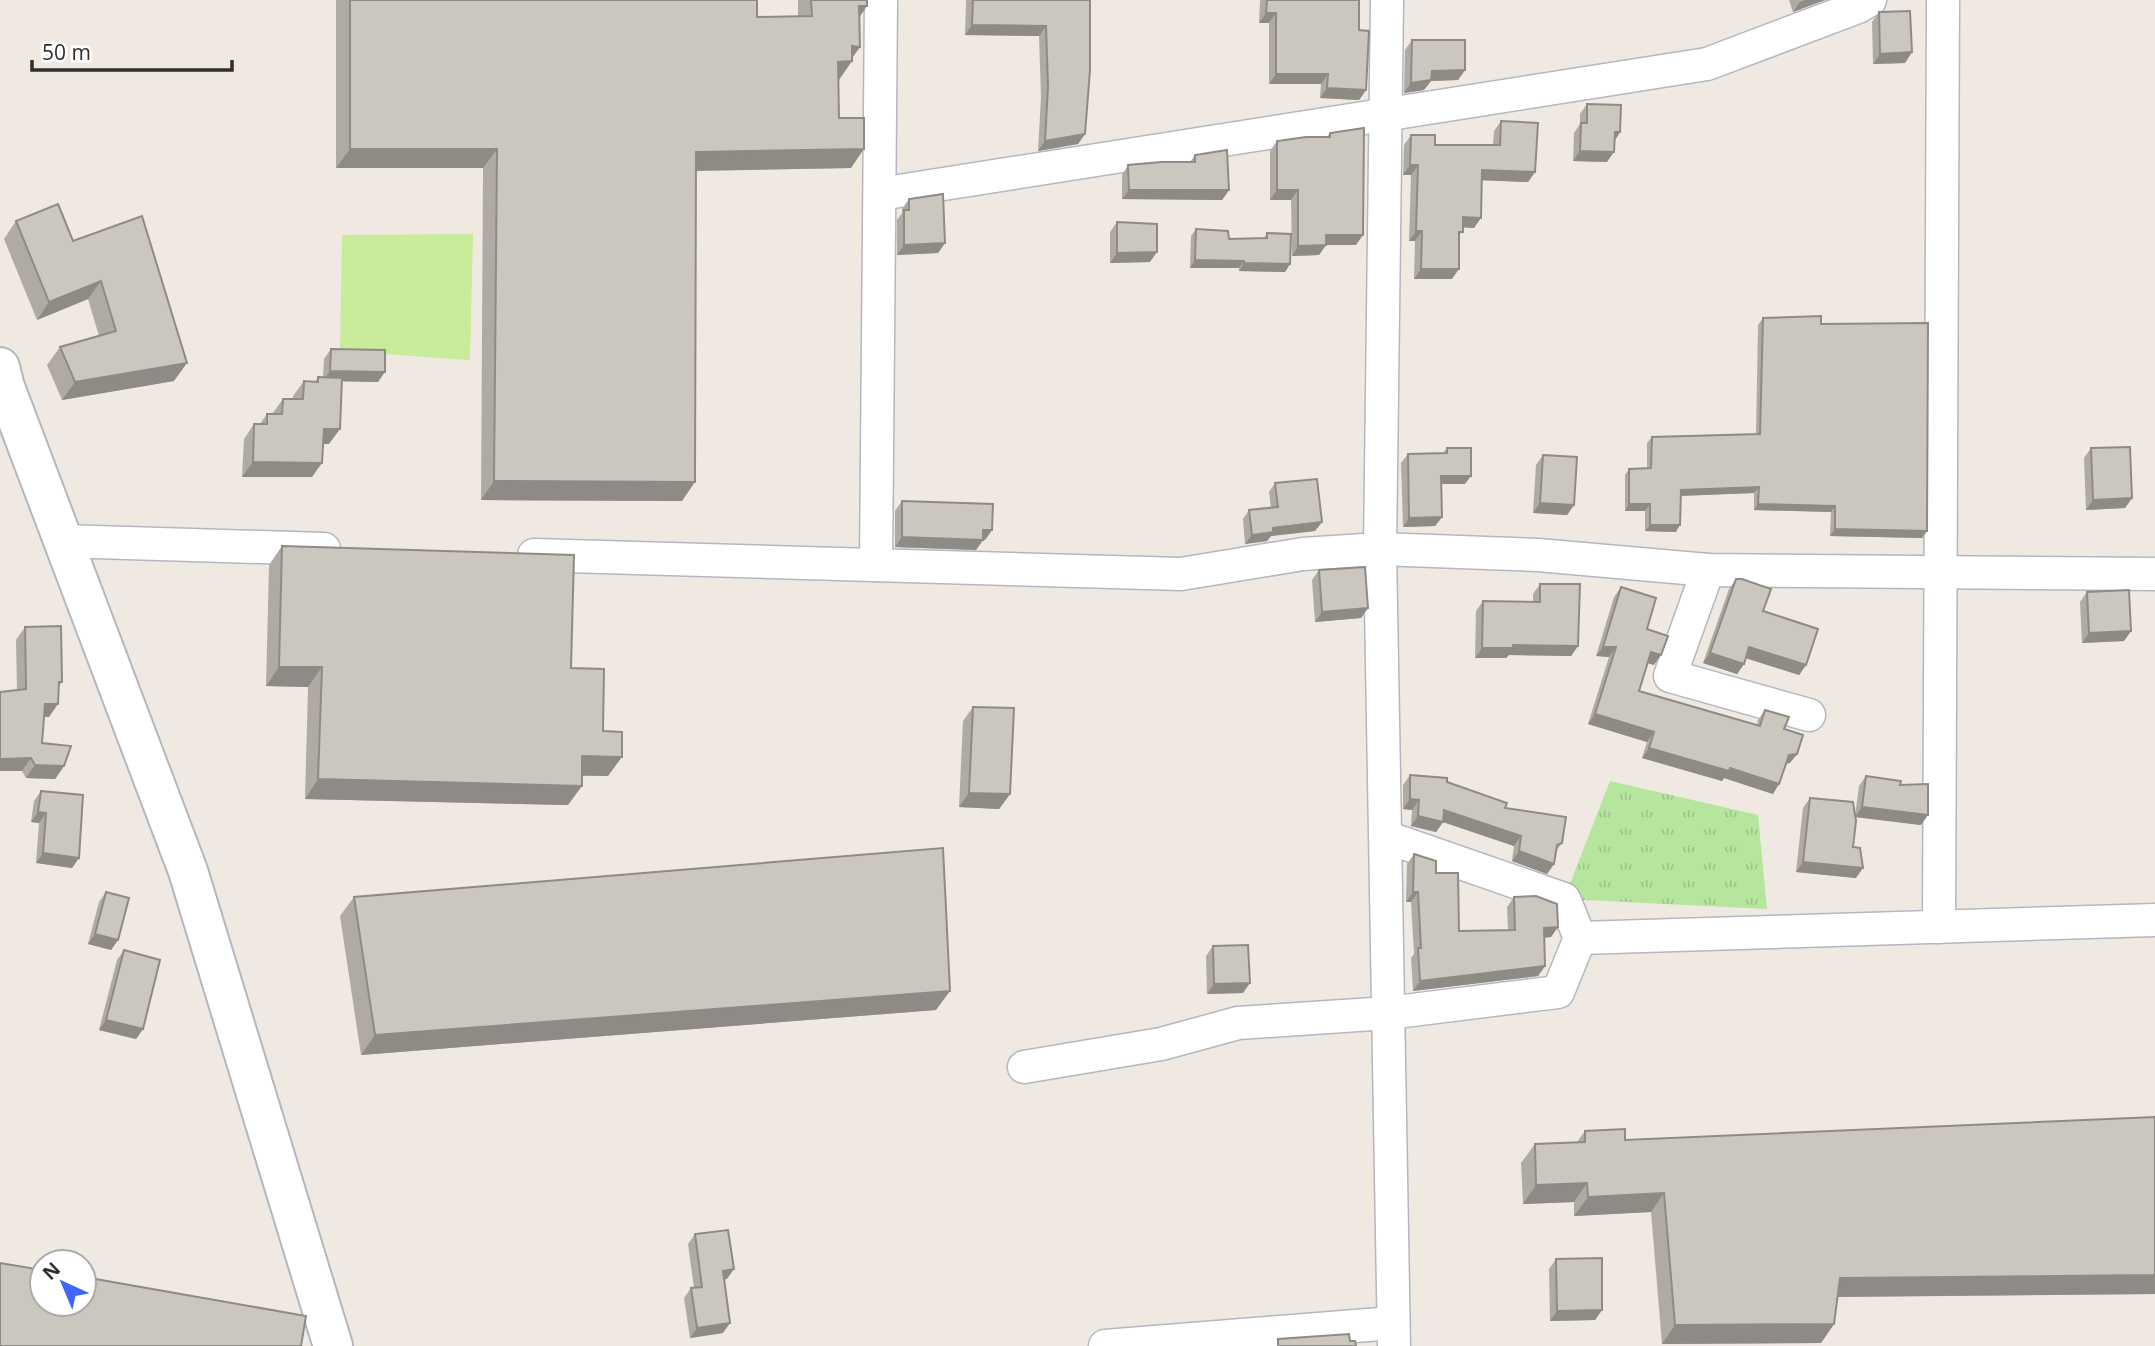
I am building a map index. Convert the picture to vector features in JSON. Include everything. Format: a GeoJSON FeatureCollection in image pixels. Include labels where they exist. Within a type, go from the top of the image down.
{"type":"FeatureCollection","features":[{"type":"Feature","properties":{"kind":"street"},"geometry":{"type":"LineString","coordinates":[[876,565],[881,0]]}},
{"type":"Feature","properties":{"kind":"street"},"geometry":{"type":"LineString","coordinates":[[1105,1346],[1393,1334],[1380,549],[1387,0]]}},
{"type":"Feature","properties":{"kind":"street"},"geometry":{"type":"LineString","coordinates":[[880,194],[1707,64],[1858,7],[1870,0]]}},
{"type":"Feature","properties":{"kind":"street"},"geometry":{"type":"LineString","coordinates":[[1939,927],[1943,0]]}},
{"type":"Feature","properties":{"kind":"street"},"geometry":{"type":"LineString","coordinates":[[2,380],[188,871],[333,1346]]}},
{"type":"Feature","properties":{"kind":"street"},"geometry":{"type":"LineString","coordinates":[[63,541],[352,550]]}},
{"type":"Feature","properties":{"kind":"street"},"geometry":{"type":"LineString","coordinates":[[504,554],[1181,574],[1303,554],[1380,549],[1538,555],[1708,570],[2155,574]]}},
{"type":"Feature","properties":{"kind":"street"},"geometry":{"type":"LineString","coordinates":[[1708,570],[1670,676],[1809,715]]}},
{"type":"Feature","properties":{"kind":"street"},"geometry":{"type":"LineString","coordinates":[[1024,1066],[1161,1044],[1238,1023],[1388,1013],[1558,992],[1580,938],[1564,899],[1386,837]]}},
{"type":"Feature","properties":{"kind":"street"},"geometry":{"type":"LineString","coordinates":[[1580,938],[2155,920]]}},
{"type":"Feature","properties":{"kind":"green space"},"geometry":{"type":"Polygon","coordinates":[[[473,234],[470,360],[340,351],[342,235],[473,234]]]}},
{"type":"Feature","properties":{"kind":"green space"},"geometry":{"type":"Polygon","coordinates":[[[1610,781],[1758,815],[1767,909],[1564,899],[1610,781]]]}},
{"type":"Feature","properties":{"kind":"building"},"geometry":{"type":"Polygon","coordinates":[[[350,0],[757,0],[757,17],[812,16],[811,0],[867,0],[867,6],[859,6],[860,47],[852,46],[852,61],[838,62],[839,118],[864,118],[864,149],[696,152],[695,482],[494,481],[497,149],[350,149],[350,0]]]}},
{"type":"Feature","properties":{"kind":"building"},"geometry":{"type":"Polygon","coordinates":[[[973,0],[1090,0],[1090,70],[1085,134],[1045,141],[1048,87],[1046,26],[972,25],[973,0]]]}},
{"type":"Feature","properties":{"kind":"building"},"geometry":{"type":"Polygon","coordinates":[[[1267,0],[1359,0],[1359,30],[1369,31],[1366,90],[1327,88],[1328,74],[1276,74],[1276,13],[1266,13],[1267,0]]]}},
{"type":"Feature","properties":{"kind":"building"},"geometry":{"type":"Polygon","coordinates":[[[1910,11],[1912,52],[1880,54],[1879,12],[1910,11]]]}},
{"type":"Feature","properties":{"kind":"building"},"geometry":{"type":"Polygon","coordinates":[[[1412,40],[1465,40],[1465,70],[1432,71],[1431,80],[1411,83],[1412,40]]]}},
{"type":"Feature","properties":{"kind":"building"},"geometry":{"type":"Polygon","coordinates":[[[1587,104],[1621,105],[1620,132],[1615,132],[1614,152],[1580,151],[1581,123],[1587,123],[1587,104]]]}},
{"type":"Feature","properties":{"kind":"building"},"geometry":{"type":"Polygon","coordinates":[[[1501,121],[1538,123],[1535,172],[1482,170],[1481,218],[1463,217],[1463,232],[1459,232],[1459,269],[1421,269],[1422,231],[1416,231],[1418,165],[1410,165],[1411,135],[1435,135],[1435,145],[1500,145],[1501,121]]]}},
{"type":"Feature","properties":{"kind":"building"},"geometry":{"type":"Polygon","coordinates":[[[1364,128],[1363,235],[1326,235],[1326,245],[1298,246],[1298,190],[1277,190],[1277,141],[1330,137],[1330,133],[1364,128]]]}},
{"type":"Feature","properties":{"kind":"building"},"geometry":{"type":"Polygon","coordinates":[[[1227,150],[1229,190],[1129,190],[1128,165],[1195,162],[1195,155],[1227,150]]]}},
{"type":"Feature","properties":{"kind":"building"},"geometry":{"type":"Polygon","coordinates":[[[943,194],[945,243],[904,245],[904,210],[909,210],[909,199],[943,194]]]}},
{"type":"Feature","properties":{"kind":"building"},"geometry":{"type":"Polygon","coordinates":[[[58,204],[73,241],[142,216],[187,363],[75,382],[60,347],[116,331],[101,281],[49,302],[16,221],[58,204]]]}},
{"type":"Feature","properties":{"kind":"building"},"geometry":{"type":"Polygon","coordinates":[[[1117,222],[1157,224],[1157,252],[1117,253],[1117,222]]]}},
{"type":"Feature","properties":{"kind":"building"},"geometry":{"type":"Polygon","coordinates":[[[1196,229],[1228,231],[1229,239],[1267,238],[1267,233],[1291,234],[1290,264],[1195,260],[1196,229]]]}},
{"type":"Feature","properties":{"kind":"building"},"geometry":{"type":"Polygon","coordinates":[[[1821,316],[1821,324],[1928,323],[1927,531],[1835,529],[1835,506],[1758,504],[1759,487],[1681,490],[1680,525],[1650,525],[1650,504],[1629,504],[1629,469],[1651,468],[1652,437],[1760,434],[1763,318],[1821,316]]]}},
{"type":"Feature","properties":{"kind":"building"},"geometry":{"type":"Polygon","coordinates":[[[331,349],[385,350],[385,372],[330,371],[331,349]]]}},
{"type":"Feature","properties":{"kind":"building"},"geometry":{"type":"Polygon","coordinates":[[[318,377],[342,378],[340,429],[324,429],[322,463],[253,462],[254,424],[267,424],[267,414],[282,414],[283,399],[303,399],[304,381],[318,382],[318,377]]]}},
{"type":"Feature","properties":{"kind":"building"},"geometry":{"type":"Polygon","coordinates":[[[2130,447],[2132,498],[2093,500],[2091,448],[2130,447]]]}},
{"type":"Feature","properties":{"kind":"building"},"geometry":{"type":"Polygon","coordinates":[[[1447,448],[1471,448],[1471,476],[1441,476],[1442,517],[1409,518],[1408,454],[1447,453],[1447,448]]]}},
{"type":"Feature","properties":{"kind":"building"},"geometry":{"type":"Polygon","coordinates":[[[1543,455],[1577,457],[1574,505],[1540,503],[1543,455]]]}},
{"type":"Feature","properties":{"kind":"building"},"geometry":{"type":"Polygon","coordinates":[[[1317,479],[1322,522],[1273,528],[1273,532],[1252,535],[1249,510],[1278,507],[1275,483],[1317,479]]]}},
{"type":"Feature","properties":{"kind":"building"},"geometry":{"type":"Polygon","coordinates":[[[902,501],[993,504],[992,530],[983,530],[983,540],[902,537],[902,501]]]}},
{"type":"Feature","properties":{"kind":"building"},"geometry":{"type":"Polygon","coordinates":[[[282,546],[574,555],[571,668],[604,669],[603,731],[622,732],[622,757],[582,756],[582,786],[318,779],[322,667],[279,667],[282,546]]]}},
{"type":"Feature","properties":{"kind":"building"},"geometry":{"type":"Polygon","coordinates":[[[1365,567],[1368,608],[1322,612],[1319,570],[1365,567]]]}},
{"type":"Feature","properties":{"kind":"building"},"geometry":{"type":"Polygon","coordinates":[[[1736,579],[1771,589],[1763,611],[1818,629],[1806,665],[1749,647],[1744,664],[1710,653],[1736,579]]]}},
{"type":"Feature","properties":{"kind":"building"},"geometry":{"type":"Polygon","coordinates":[[[1540,584],[1580,584],[1578,646],[1513,645],[1513,648],[1482,648],[1483,601],[1540,602],[1540,584]]]}},
{"type":"Feature","properties":{"kind":"building"},"geometry":{"type":"Polygon","coordinates":[[[1621,587],[1656,598],[1647,629],[1668,636],[1661,655],[1651,652],[1639,691],[1760,726],[1765,710],[1789,717],[1784,729],[1803,735],[1797,754],[1789,755],[1779,784],[1730,768],[1729,771],[1649,748],[1654,732],[1595,714],[1616,647],[1603,647],[1621,587]]]}},
{"type":"Feature","properties":{"kind":"building"},"geometry":{"type":"Polygon","coordinates":[[[2129,590],[2131,631],[2089,633],[2087,592],[2129,590]]]}},
{"type":"Feature","properties":{"kind":"building"},"geometry":{"type":"Polygon","coordinates":[[[61,626],[62,682],[59,682],[58,704],[45,704],[42,743],[71,746],[64,766],[35,765],[31,758],[0,759],[0,692],[26,689],[25,627],[61,626]]]}},
{"type":"Feature","properties":{"kind":"building"},"geometry":{"type":"Polygon","coordinates":[[[973,707],[1014,708],[1010,794],[969,793],[973,707]]]}},
{"type":"Feature","properties":{"kind":"building"},"geometry":{"type":"Polygon","coordinates":[[[1410,775],[1447,778],[1447,782],[1507,803],[1505,808],[1566,817],[1562,843],[1557,845],[1554,864],[1519,851],[1521,836],[1444,810],[1443,822],[1418,816],[1419,800],[1410,799],[1410,775]]]}},
{"type":"Feature","properties":{"kind":"building"},"geometry":{"type":"Polygon","coordinates":[[[1866,776],[1901,781],[1900,785],[1928,784],[1928,815],[1862,807],[1866,776]]]}},
{"type":"Feature","properties":{"kind":"building"},"geometry":{"type":"Polygon","coordinates":[[[41,791],[83,795],[79,858],[43,853],[46,813],[38,812],[41,791]]]}},
{"type":"Feature","properties":{"kind":"building"},"geometry":{"type":"Polygon","coordinates":[[[1810,798],[1853,802],[1856,821],[1853,847],[1860,848],[1863,868],[1803,862],[1810,798]]]}},
{"type":"Feature","properties":{"kind":"building"},"geometry":{"type":"Polygon","coordinates":[[[943,848],[950,991],[375,1035],[354,897],[943,848]]]}},
{"type":"Feature","properties":{"kind":"building"},"geometry":{"type":"Polygon","coordinates":[[[1414,854],[1436,861],[1436,873],[1458,873],[1459,931],[1515,930],[1514,897],[1536,896],[1557,904],[1558,927],[1544,928],[1545,966],[1420,981],[1418,892],[1413,892],[1414,854]]]}},
{"type":"Feature","properties":{"kind":"building"},"geometry":{"type":"Polygon","coordinates":[[[106,892],[129,898],[118,940],[95,934],[106,892]]]}},
{"type":"Feature","properties":{"kind":"building"},"geometry":{"type":"Polygon","coordinates":[[[1248,945],[1250,983],[1214,984],[1213,946],[1248,945]]]}},
{"type":"Feature","properties":{"kind":"building"},"geometry":{"type":"Polygon","coordinates":[[[124,950],[160,960],[143,1029],[106,1020],[124,950]]]}},
{"type":"Feature","properties":{"kind":"building"},"geometry":{"type":"Polygon","coordinates":[[[2155,1117],[2155,1275],[1840,1278],[1834,1324],[1675,1325],[1664,1193],[1588,1197],[1587,1183],[1536,1185],[1535,1144],[1585,1142],[1585,1131],[1625,1129],[1625,1140],[2155,1117]]]}},
{"type":"Feature","properties":{"kind":"building"},"geometry":{"type":"Polygon","coordinates":[[[728,1230],[734,1269],[723,1271],[730,1323],[697,1328],[691,1288],[702,1287],[695,1234],[728,1230]]]}},
{"type":"Feature","properties":{"kind":"building"},"geometry":{"type":"Polygon","coordinates":[[[1602,1258],[1602,1310],[1557,1311],[1556,1259],[1602,1258]]]}},
{"type":"Feature","properties":{"kind":"building"},"geometry":{"type":"Polygon","coordinates":[[[0,1263],[28,1268],[28,1318],[98,1318],[98,1279],[306,1316],[301,1346],[0,1346],[0,1263]]]}},
{"type":"Feature","properties":{"kind":"building"},"geometry":{"type":"Polygon","coordinates":[[[1349,1334],[1350,1341],[1355,1341],[1356,1346],[1278,1346],[1278,1339],[1349,1334]]]}}]}
